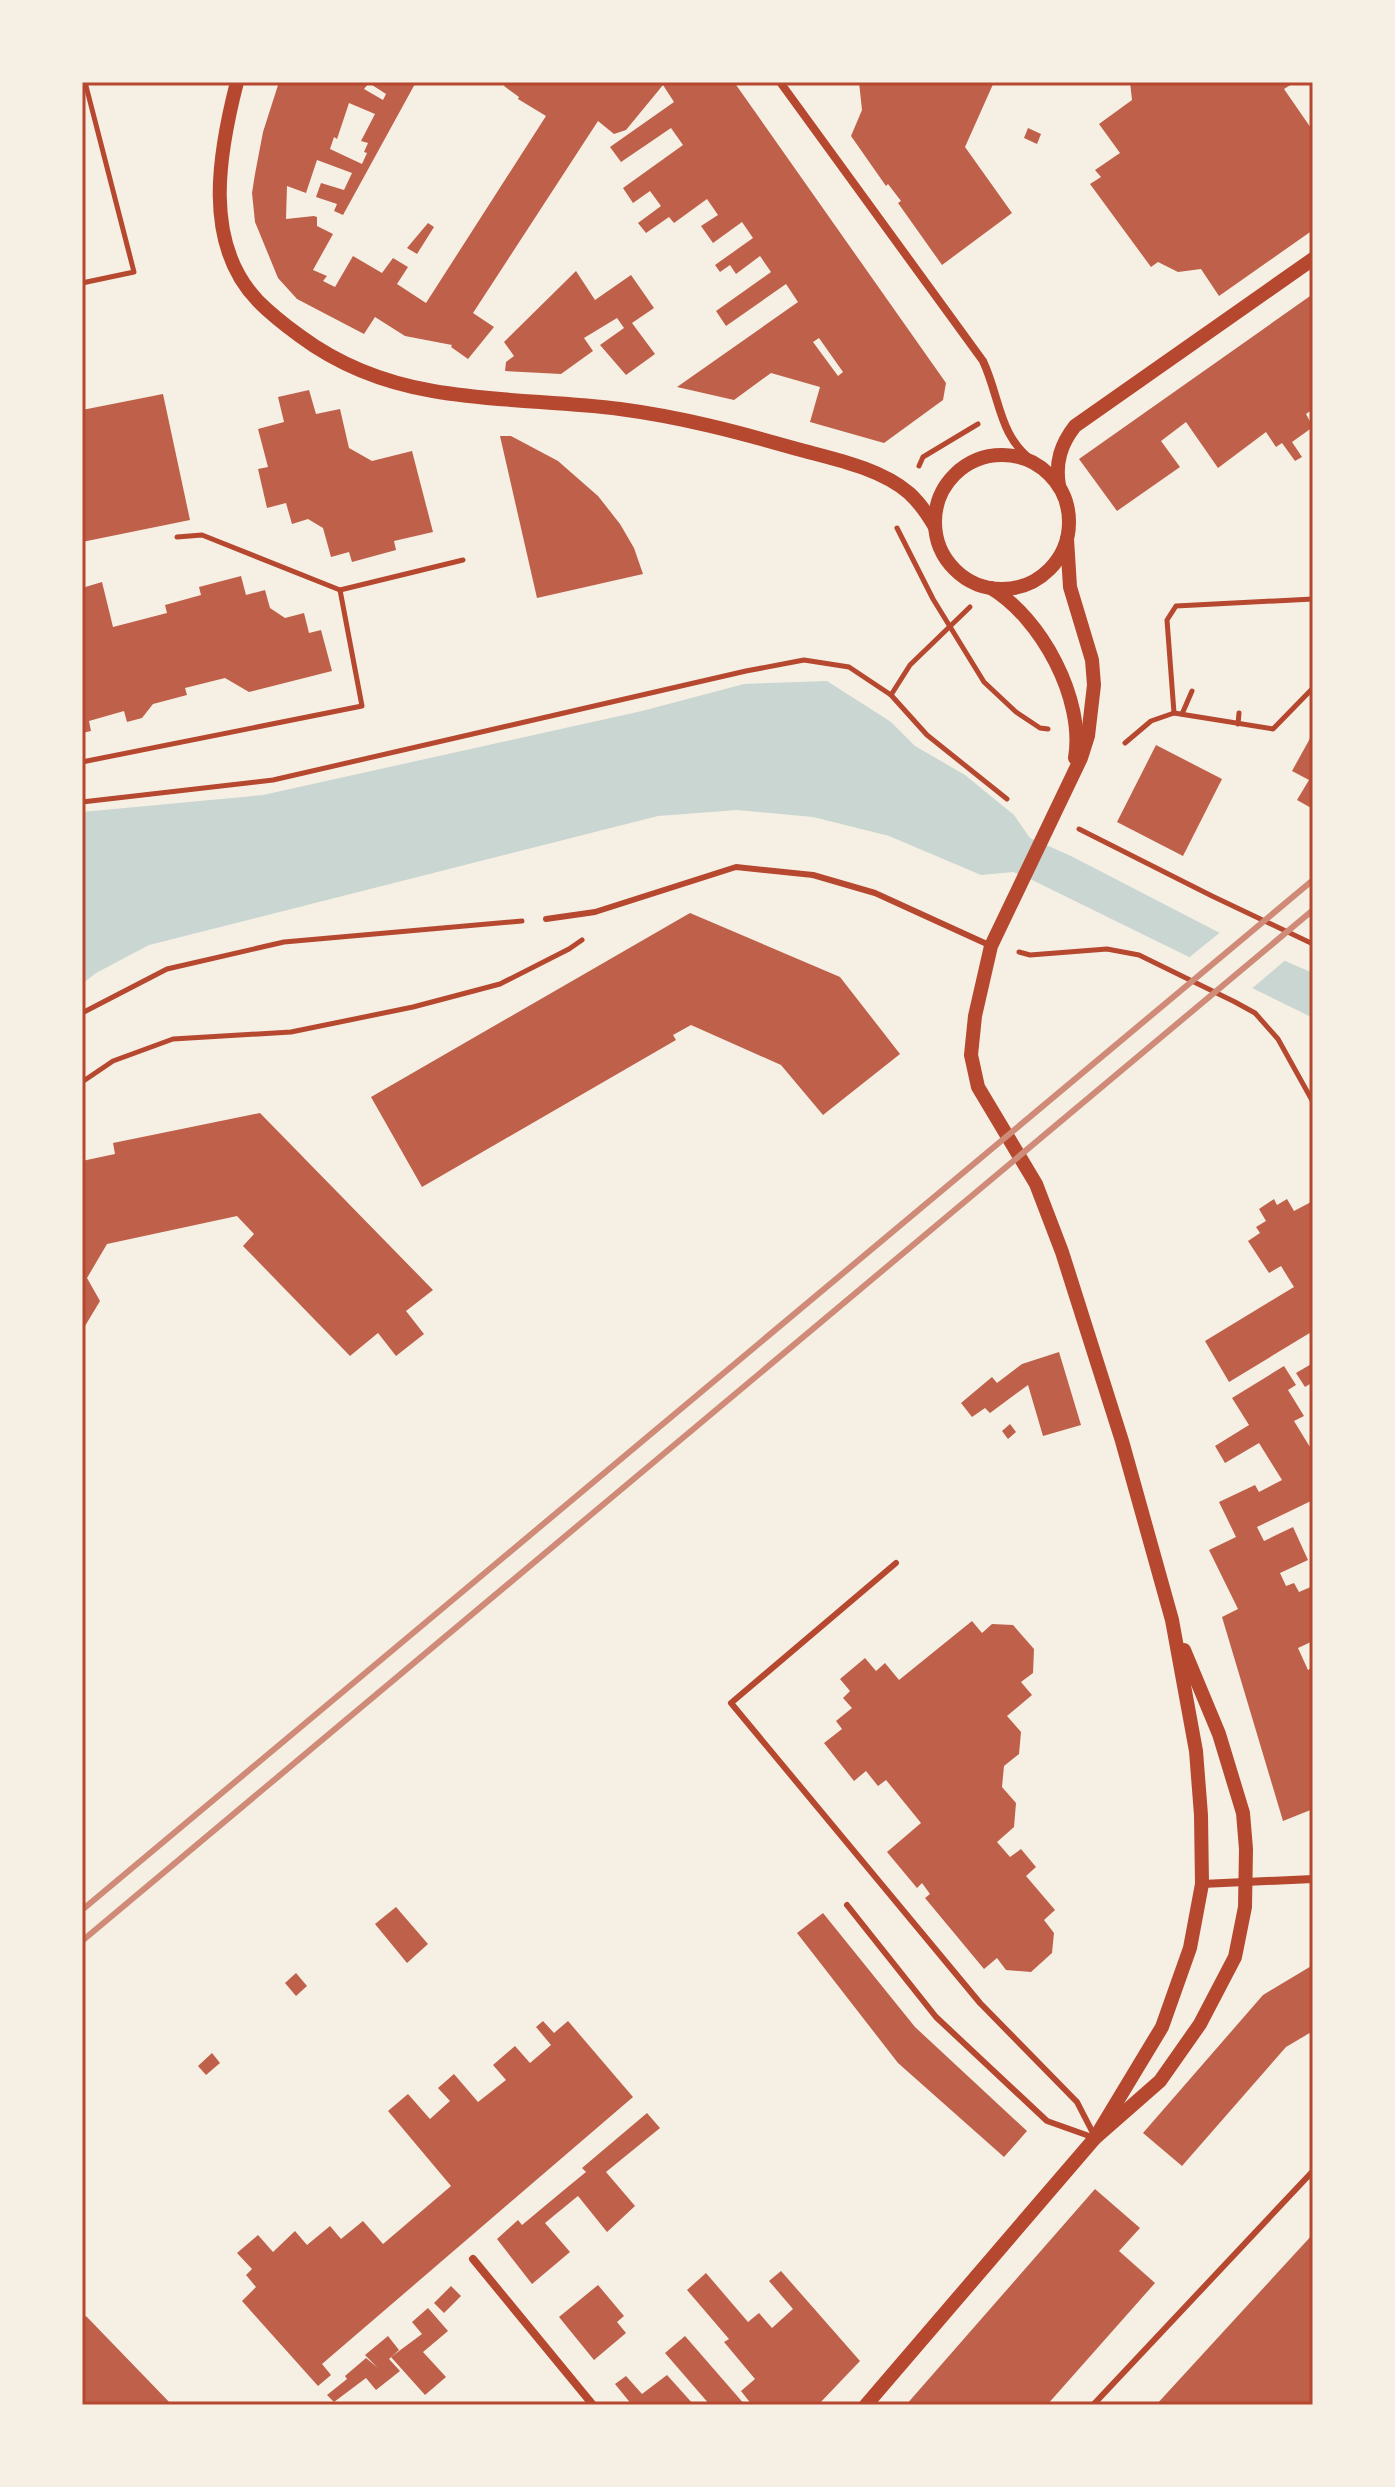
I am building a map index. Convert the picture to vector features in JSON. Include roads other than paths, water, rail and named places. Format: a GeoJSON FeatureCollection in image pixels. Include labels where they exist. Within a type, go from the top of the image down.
{"type":"FeatureCollection","features":[{"type":"Feature","properties":{"kind":"street"},"geometry":{"type":"LineString","coordinates":[[237,82],[222,155],[219,188],[229,253],[256,300],[320,349],[368,374],[434,391],[618,409],[710,424],[866,470],[909,493],[935,527]]}},
{"type":"Feature","properties":{"kind":"street"},"geometry":{"type":"LineString","coordinates":[[780,82],[983,361],[1012,440],[1059,486]]}},
{"type":"Feature","properties":{"kind":"street"},"geometry":{"type":"LineString","coordinates":[[1095,2138],[1162,2027],[1190,1948],[1202,1884],[1196,1751],[1172,1620],[1122,1441],[1055,1230],[1036,1184],[978,1087],[971,1055],[975,1016],[991,946],[1070,781],[1088,736],[1094,685],[1092,660],[1070,587],[1067,539],[1070,517],[1057,476],[1060,450],[1075,426],[1313,259]]}},
{"type":"Feature","properties":{"kind":"street"},"geometry":{"type":"LineString","coordinates":[[1035,463],[1004,455],[982,458],[962,468],[942,493],[937,504],[935,527],[940,547],[952,567],[970,580],[1003,595],[1027,621],[1051,655],[1065,682],[1074,710],[1076,754],[1070,781]]}},
{"type":"Feature","properties":{"kind":"street"},"geometry":{"type":"LineString","coordinates":[[991,588],[1012,588],[1043,575],[1058,559],[1067,539]]}},
{"type":"Feature","properties":{"kind":"street"},"geometry":{"type":"LineString","coordinates":[[866,2405],[1095,2138],[1160,2081],[1200,2024],[1235,1957],[1245,1907],[1243,1813],[1232,1774],[1172,1620]]}},
{"type":"Feature","properties":{"kind":"street"},"geometry":{"type":"LineString","coordinates":[[1202,1884],[1313,1879]]}},
{"type":"Feature","properties":{"kind":"street"},"geometry":{"type":"LineString","coordinates":[[473,2259],[593,2405]]}},
{"type":"Feature","properties":{"kind":"lane"},"geometry":{"type":"LineString","coordinates":[[546,919],[595,912],[736,867],[813,875],[875,893],[991,946]]}},
{"type":"Feature","properties":{"kind":"lane"},"geometry":{"type":"LineString","coordinates":[[896,1563],[731,1703],[980,2003],[1077,2102],[1095,2138]]}},
{"type":"Feature","properties":{"kind":"lane"},"geometry":{"type":"LineString","coordinates":[[847,1905],[936,2017],[1047,2121],[1095,2138]]}},
{"type":"Feature","properties":{"kind":"lane"},"geometry":{"type":"LineString","coordinates":[[1093,2405],[1313,2171]]}},
{"type":"Feature","properties":{"kind":"railway"},"geometry":{"type":"LineString","coordinates":[[82,1910],[1313,880]]}},
{"type":"Feature","properties":{"kind":"railway"},"geometry":{"type":"LineString","coordinates":[[82,1941],[1313,910]]}}]}
